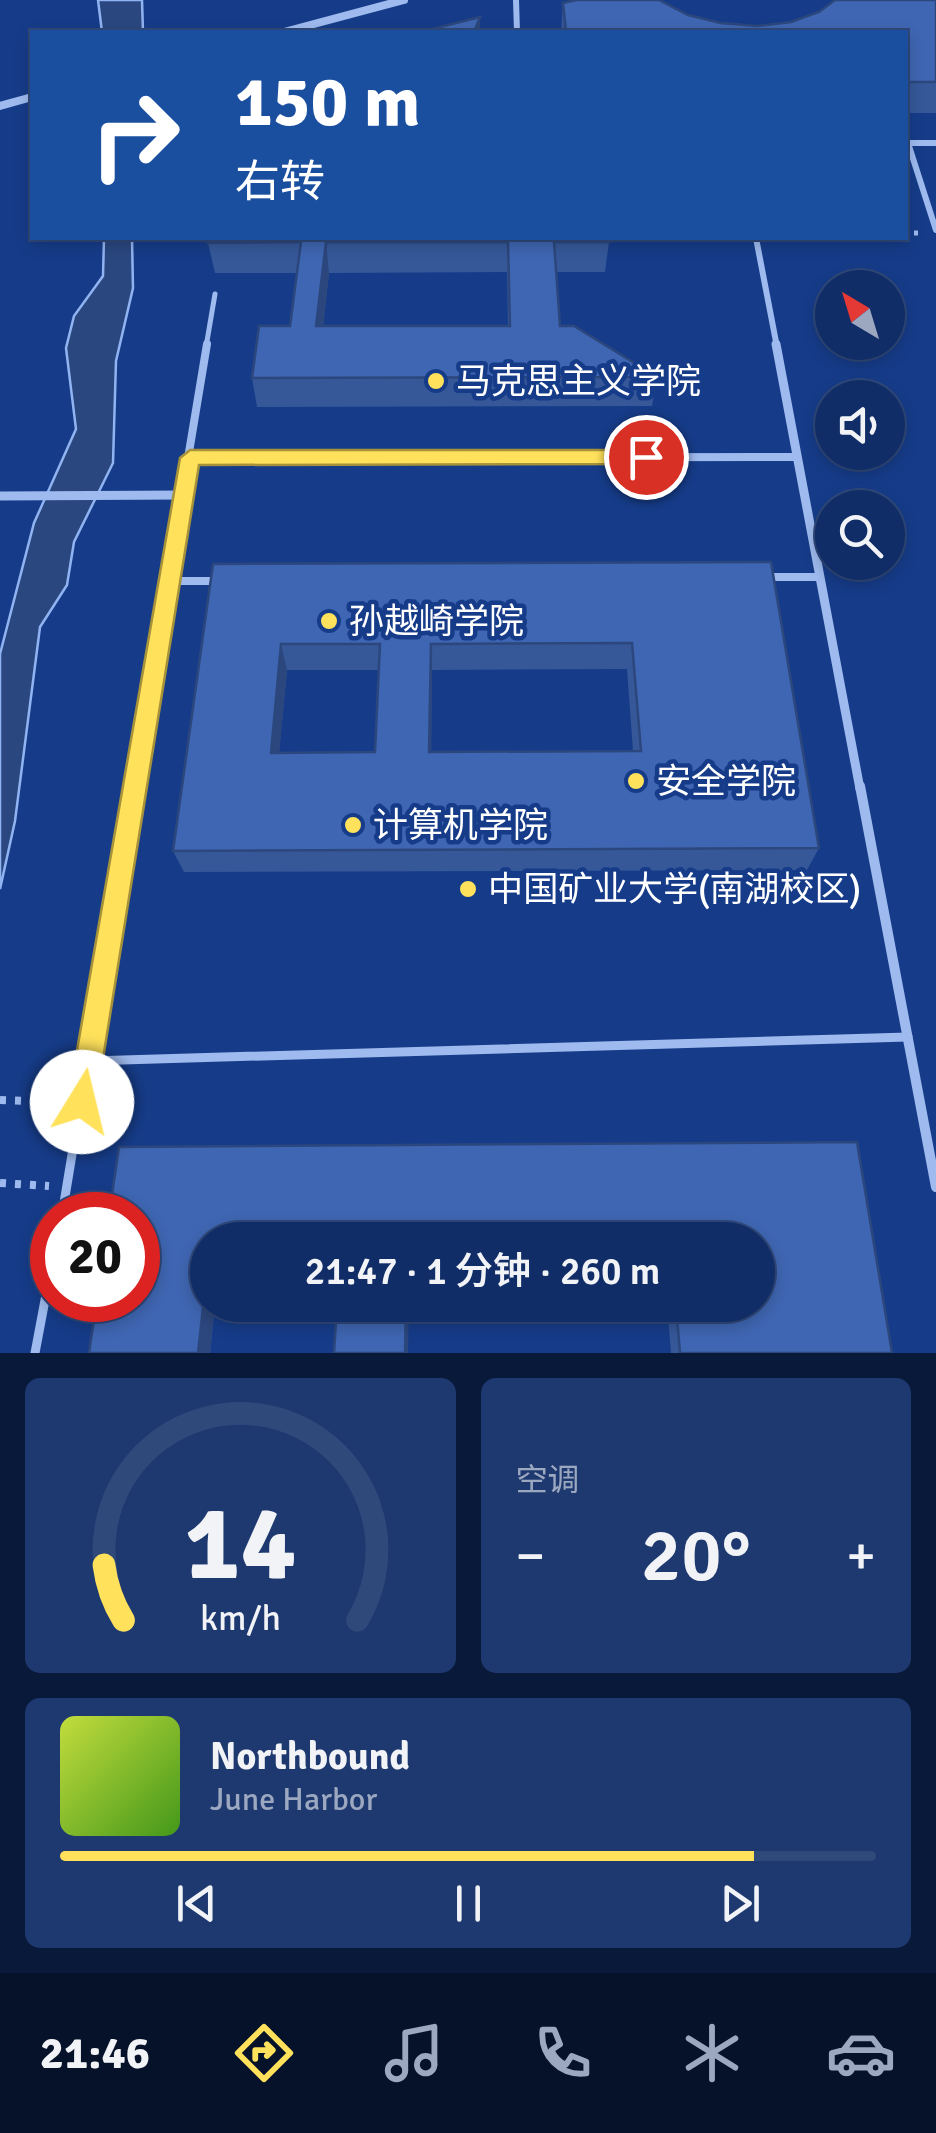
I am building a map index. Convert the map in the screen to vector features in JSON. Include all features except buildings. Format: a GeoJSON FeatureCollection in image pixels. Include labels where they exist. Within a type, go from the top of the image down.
{"type":"FeatureCollection","features":[{"type":"Feature","properties":{"kind":"street"},"geometry":{"type":"LineString","coordinates":[[292,30],[404,0]]}},
{"type":"Feature","properties":{"kind":"street"},"geometry":{"type":"LineString","coordinates":[[516,0],[516,30]]}},
{"type":"Feature","properties":{"kind":"street"},"geometry":{"type":"LineString","coordinates":[[0,106],[30,98]]}},
{"type":"Feature","properties":{"kind":"street"},"geometry":{"type":"LineString","coordinates":[[908,143],[936,143]]}},
{"type":"Feature","properties":{"kind":"street"},"geometry":{"type":"LineString","coordinates":[[908,146],[936,230]]}},
{"type":"Feature","properties":{"kind":"street"},"geometry":{"type":"LineString","coordinates":[[756,240],[815,550]]}},
{"type":"Feature","properties":{"kind":"street"},"geometry":{"type":"LineString","coordinates":[[0,496],[184,495]]}},
{"type":"Feature","properties":{"kind":"street"},"geometry":{"type":"LineString","coordinates":[[821,580],[936,1188]]}},
{"type":"Feature","properties":{"kind":"lane"},"geometry":{"type":"LineString","coordinates":[[66,1192],[216,294]]}},
{"type":"Feature","properties":{"kind":"lane"},"geometry":{"type":"LineString","coordinates":[[190,458],[798,457]]}},
{"type":"Feature","properties":{"kind":"lane"},"geometry":{"type":"LineString","coordinates":[[761,577],[815,577]]}},
{"type":"Feature","properties":{"kind":"lane"},"geometry":{"type":"LineString","coordinates":[[170,581],[229,580]]}},
{"type":"Feature","properties":{"kind":"lane"},"geometry":{"type":"LineString","coordinates":[[89,1061],[908,1037]]}},
{"type":"Feature","properties":{"kind":"lane"},"geometry":{"type":"LineString","coordinates":[[35,1353],[41,1322]]}},
{"type":"Feature","properties":{"kind":"path"},"geometry":{"type":"LineString","coordinates":[[0,1100],[82,1102]]}},
{"type":"Feature","properties":{"kind":"path"},"geometry":{"type":"LineString","coordinates":[[0,1183],[67,1186]]}},
{"type":"Feature","properties":{"kind":"water"},"geometry":{"type":"Polygon","coordinates":[[[98,0],[142,0],[143,30],[102,30],[98,0]]]}},
{"type":"Feature","properties":{"kind":"water"},"geometry":{"type":"Polygon","coordinates":[[[104,240],[132,240],[133,288],[116,361],[113,463],[74,542],[67,585],[40,627],[15,821],[0,889],[0,654],[34,523],[76,429],[66,348],[74,316],[103,276],[104,240]]]}},
{"type":"Feature","properties":{"kind":"place","name":"马克思主义学院"},"geometry":{"type":"Point","coordinates":[436,381]}},
{"type":"Feature","properties":{"kind":"place","name":"孙越崎学院"},"geometry":{"type":"Point","coordinates":[329,621]}},
{"type":"Feature","properties":{"kind":"place","name":"安全学院"},"geometry":{"type":"Point","coordinates":[636,781]}},
{"type":"Feature","properties":{"kind":"place","name":"计算机学院"},"geometry":{"type":"Point","coordinates":[353,825]}},
{"type":"Feature","properties":{"kind":"place","name":"中国矿业大学(南湖校区)"},"geometry":{"type":"Point","coordinates":[468,889]}},
{"type":"Feature","properties":{"kind":"route"},"geometry":{"type":"LineString","coordinates":[[82,1102],[190,458],[646,457]]}}]}
